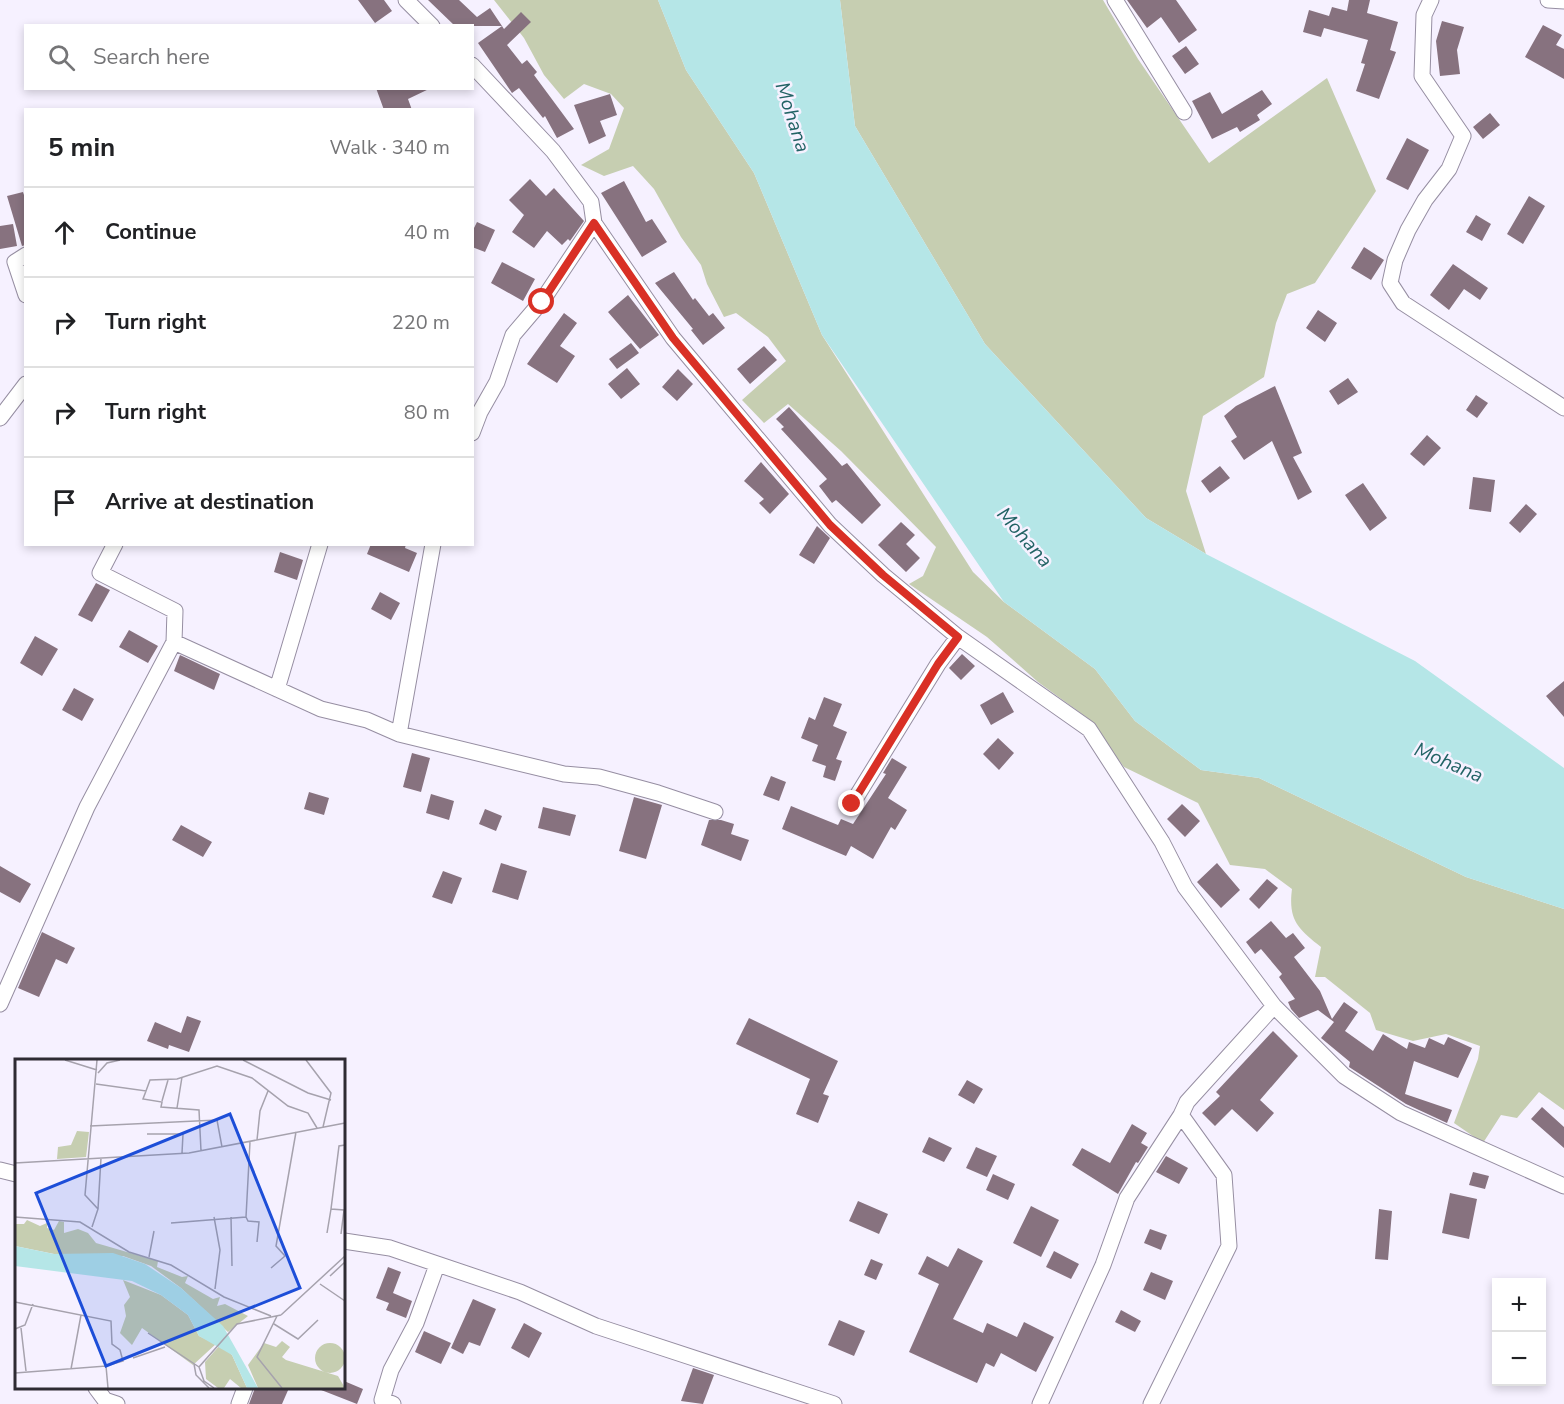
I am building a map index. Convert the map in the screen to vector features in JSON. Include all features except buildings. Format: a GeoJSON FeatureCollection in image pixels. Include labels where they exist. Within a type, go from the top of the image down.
{"type":"FeatureCollection","features":[{"type":"Feature","properties":{"kind":"street"},"geometry":{"type":"LineString","coordinates":[[406,0],[430,24]]}},
{"type":"Feature","properties":{"kind":"street"},"geometry":{"type":"LineString","coordinates":[[1115,0],[1184,112]]}},
{"type":"Feature","properties":{"kind":"street"},"geometry":{"type":"LineString","coordinates":[[1431,0],[1424,15],[1422,76],[1462,136],[1449,169],[1425,200],[1408,230],[1395,260],[1390,283],[1403,303],[1564,408]]}},
{"type":"Feature","properties":{"kind":"street"},"geometry":{"type":"LineString","coordinates":[[1548,0],[1564,1]]}},
{"type":"Feature","properties":{"kind":"street"},"geometry":{"type":"LineString","coordinates":[[474,67],[553,151],[591,202],[594,223],[673,338],[830,525],[883,575],[958,637],[1089,729],[1162,842],[1185,887],[1274,1006],[1344,1076],[1401,1113],[1564,1186]]}},
{"type":"Feature","properties":{"kind":"street"},"geometry":{"type":"LineString","coordinates":[[474,428],[497,382],[513,335],[542,302],[594,223]]}},
{"type":"Feature","properties":{"kind":"street"},"geometry":{"type":"LineString","coordinates":[[24,256],[15,262],[24,289]]}},
{"type":"Feature","properties":{"kind":"street"},"geometry":{"type":"LineString","coordinates":[[0,418],[24,387]]}},
{"type":"Feature","properties":{"kind":"street"},"geometry":{"type":"LineString","coordinates":[[0,1004],[87,807],[174,642],[175,611],[100,573],[114,546]]}},
{"type":"Feature","properties":{"kind":"street"},"geometry":{"type":"LineString","coordinates":[[277,689],[319,546]]}},
{"type":"Feature","properties":{"kind":"street"},"geometry":{"type":"LineString","coordinates":[[399,734],[433,546]]}},
{"type":"Feature","properties":{"kind":"street"},"geometry":{"type":"LineString","coordinates":[[852,804],[938,664],[958,637]]}},
{"type":"Feature","properties":{"kind":"street"},"geometry":{"type":"LineString","coordinates":[[174,642],[321,709],[367,720],[399,734],[564,774],[599,777],[715,812]]}},
{"type":"Feature","properties":{"kind":"street"},"geometry":{"type":"LineString","coordinates":[[1040,1404],[1102,1265],[1127,1198],[1181,1115],[1187,1102],[1274,1006]]}},
{"type":"Feature","properties":{"kind":"street"},"geometry":{"type":"LineString","coordinates":[[1151,1404],[1229,1246],[1224,1175],[1181,1115]]}},
{"type":"Feature","properties":{"kind":"street"},"geometry":{"type":"LineString","coordinates":[[0,1170],[15,1174]]}},
{"type":"Feature","properties":{"kind":"street"},"geometry":{"type":"LineString","coordinates":[[345,1241],[390,1248],[520,1292],[596,1326],[834,1404]]}},
{"type":"Feature","properties":{"kind":"street"},"geometry":{"type":"LineString","coordinates":[[393,1404],[382,1400],[391,1370],[416,1323],[437,1265]]}},
{"type":"Feature","properties":{"kind":"street"},"geometry":{"type":"LineString","coordinates":[[97,1389],[105,1400],[117,1404]]}},
{"type":"Feature","properties":{"kind":"street"},"geometry":{"type":"LineString","coordinates":[[239,1404],[245,1389]]}},
{"type":"Feature","properties":{"kind":"shaded area"},"geometry":{"type":"Polygon","coordinates":[[[494,0],[658,0],[686,70],[754,173],[822,335],[973,572],[1004,602],[1095,669],[1135,721],[1201,770],[1259,778],[1466,877],[1564,909],[1564,1110],[1539,1092],[1517,1118],[1501,1115],[1483,1143],[1454,1123],[1478,1059],[1480,1046],[1446,1034],[1413,1041],[1376,1030],[1370,1013],[1325,977],[1315,977],[1321,947],[1296,923],[1292,909],[1292,889],[1265,869],[1230,865],[1198,803],[1124,767],[1086,717],[1038,682],[987,637],[909,584],[923,576],[936,547],[841,451],[788,404],[764,423],[742,400],[786,361],[768,337],[736,313],[724,317],[707,284],[701,265],[681,237],[654,189],[633,166],[604,176],[581,165],[609,149],[624,108],[611,94],[584,84],[564,99],[544,75],[524,38],[494,0]]]}},
{"type":"Feature","properties":{"kind":"shaded area"},"geometry":{"type":"Polygon","coordinates":[[[840,0],[1103,0],[1138,59],[1209,163],[1327,78],[1376,191],[1315,283],[1287,294],[1276,323],[1264,377],[1203,416],[1186,491],[1206,554],[1146,518],[985,344],[855,126],[840,0]]]}},
{"type":"Feature","properties":{"kind":"water","name":"Mohana"},"geometry":{"type":"Polygon","coordinates":[[[658,0],[840,0],[855,126],[985,344],[1146,518],[1206,554],[1415,661],[1564,768],[1564,909],[1466,877],[1259,778],[1201,770],[1135,721],[1095,669],[1004,602],[822,335],[754,173],[686,70],[658,0]]]}},
{"type":"Feature","properties":{"kind":"route"},"geometry":{"type":"LineString","coordinates":[[542,302],[594,223],[673,338],[830,525],[883,575],[958,637],[938,664],[852,804]]}}]}
